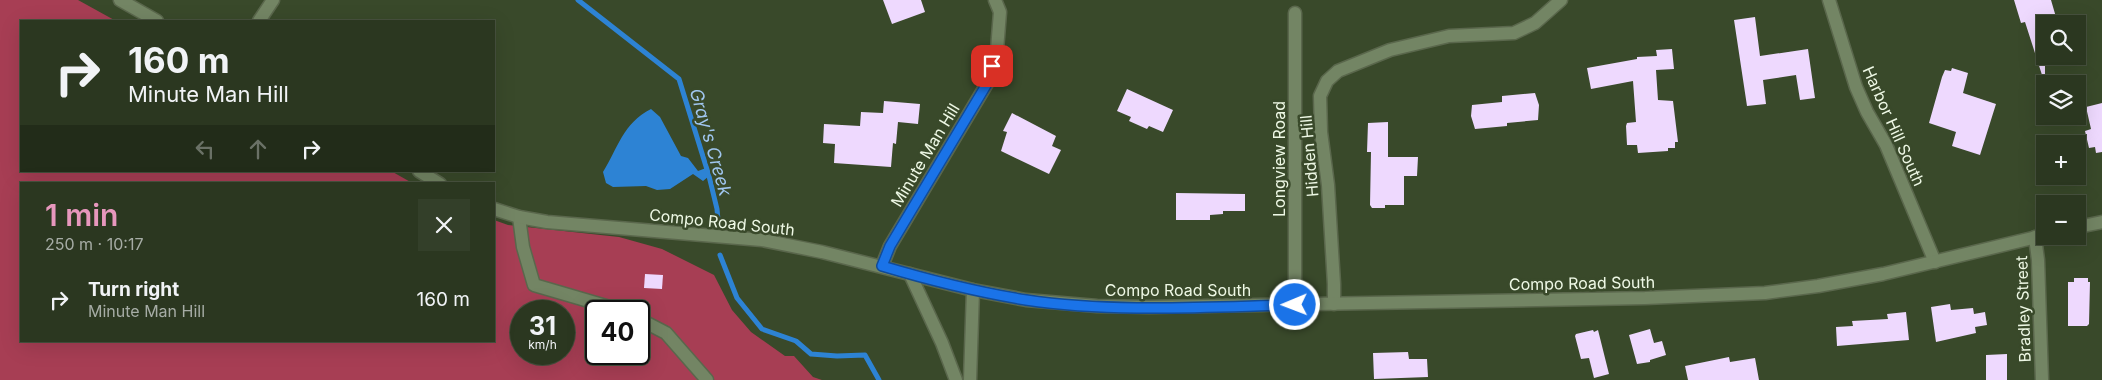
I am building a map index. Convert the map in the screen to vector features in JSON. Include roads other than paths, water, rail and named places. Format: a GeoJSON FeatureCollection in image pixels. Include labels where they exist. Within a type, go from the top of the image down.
{"type":"FeatureCollection","features":[{"type":"Feature","properties":{"kind":"street"},"geometry":{"type":"LineString","coordinates":[[120,0],[155,20]]}},
{"type":"Feature","properties":{"kind":"street"},"geometry":{"type":"LineString","coordinates":[[260,20],[273,0]]}},
{"type":"Feature","properties":{"kind":"street","name":"Minute Man Hill"},"geometry":{"type":"LineString","coordinates":[[882,266],[890,246],[988,82],[997,50],[1000,12],[995,0]]}},
{"type":"Feature","properties":{"kind":"street","name":"Hidden Hill"},"geometry":{"type":"LineString","coordinates":[[1334,304],[1328,185],[1321,132],[1320,96],[1326,82],[1338,71],[1390,50],[1449,36],[1514,33],[1535,23],[1561,0]]}},
{"type":"Feature","properties":{"kind":"street","name":"Harbor Hill South"},"geometry":{"type":"LineString","coordinates":[[1829,0],[1856,88],[1886,145],[1935,262]]}},
{"type":"Feature","properties":{"kind":"street","name":"Longview Road"},"geometry":{"type":"LineString","coordinates":[[1295,13],[1295,305]]}},
{"type":"Feature","properties":{"kind":"street"},"geometry":{"type":"LineString","coordinates":[[421,172],[437,182]]}},
{"type":"Feature","properties":{"kind":"street","name":"Compo Road South"},"geometry":{"type":"LineString","coordinates":[[495,209],[519,217],[547,222],[754,239],[793,245],[973,290],[1026,300],[1097,306],[1295,305],[1741,295],[1826,285],[1935,262],[2036,237]]}},
{"type":"Feature","properties":{"kind":"street"},"geometry":{"type":"LineString","coordinates":[[519,217],[523,247],[534,285],[585,300]]}},
{"type":"Feature","properties":{"kind":"street"},"geometry":{"type":"LineString","coordinates":[[2086,226],[2102,222]]}},
{"type":"Feature","properties":{"kind":"street","name":"Bradley Street"},"geometry":{"type":"LineString","coordinates":[[2039,245],[2038,260],[2042,380]]}},
{"type":"Feature","properties":{"kind":"street"},"geometry":{"type":"LineString","coordinates":[[910,274],[956,380]]}},
{"type":"Feature","properties":{"kind":"street"},"geometry":{"type":"LineString","coordinates":[[970,380],[973,290]]}},
{"type":"Feature","properties":{"kind":"street"},"geometry":{"type":"LineString","coordinates":[[650,325],[666,333],[707,380]]}},
{"type":"Feature","properties":{"kind":"water"},"geometry":{"type":"Polygon","coordinates":[[[651,109],[660,117],[681,156],[688,158],[698,171],[706,168],[709,176],[703,181],[693,174],[670,189],[657,190],[646,186],[613,187],[606,183],[603,172],[622,137],[634,121],[651,109]]]}},
{"type":"Feature","properties":{"kind":"waterway","name":"Gray's Creek"},"geometry":{"type":"LineString","coordinates":[[578,0],[679,79],[709,176],[718,220]]}},
{"type":"Feature","properties":{"kind":"waterway","name":"Gray's Creek"},"geometry":{"type":"LineString","coordinates":[[720,255],[737,298],[762,329],[796,341],[811,354],[837,356],[865,355],[879,380]]}}]}
